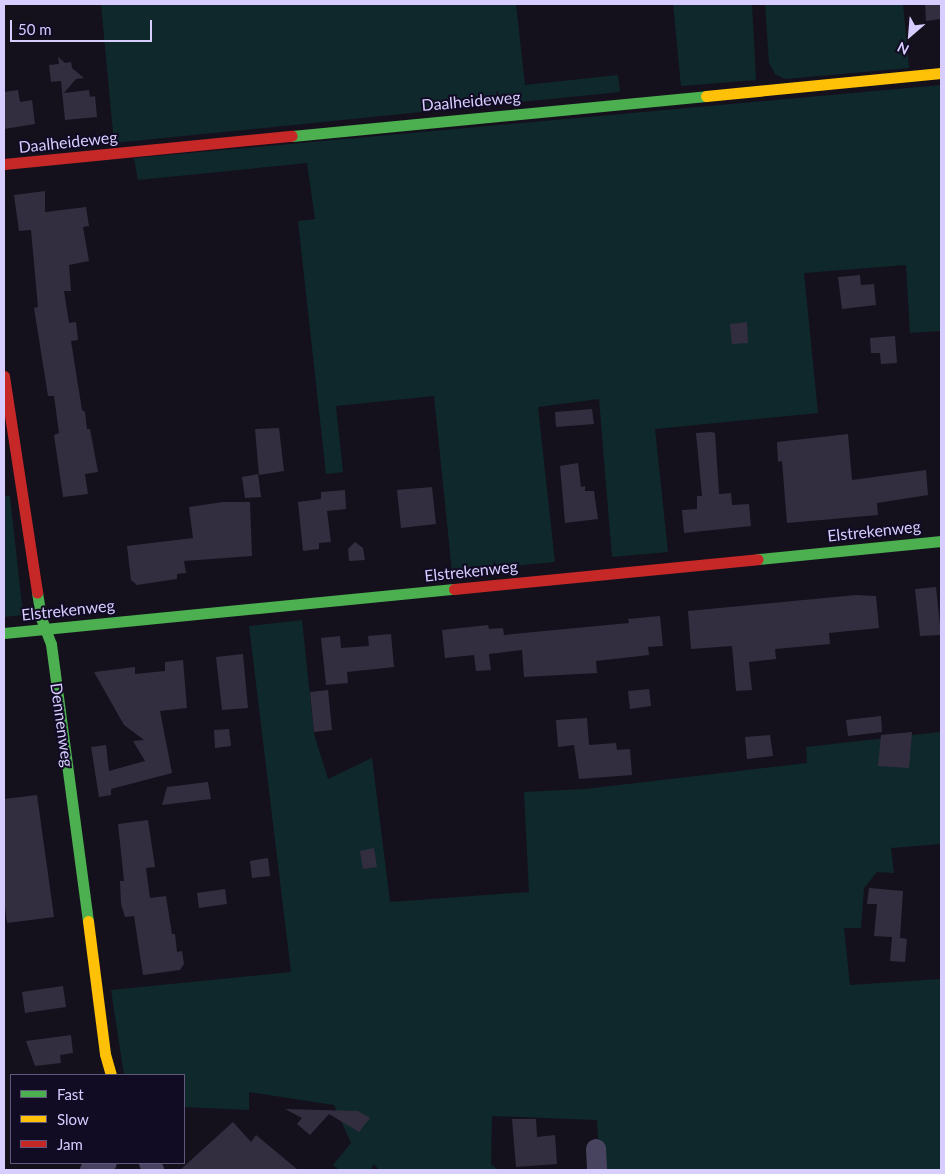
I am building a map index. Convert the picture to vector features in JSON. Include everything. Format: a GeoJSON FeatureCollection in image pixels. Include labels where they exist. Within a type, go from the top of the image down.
{"type":"FeatureCollection","features":[{"type":"Feature","properties":{"kind":"street","name":"Daalheideweg"},"geometry":{"type":"LineString","coordinates":[[4,164],[941,73]]}},
{"type":"Feature","properties":{"kind":"street","name":"Dennenweg"},"geometry":{"type":"LineString","coordinates":[[4,376],[41,618],[51,644],[105,1054],[111,1074]]}},
{"type":"Feature","properties":{"kind":"street","name":"Elstrekenweg"},"geometry":{"type":"LineString","coordinates":[[4,633],[941,541]]}},
{"type":"Feature","properties":{"kind":"street"},"geometry":{"type":"LineString","coordinates":[[596,1149],[597,1170]]}},
{"type":"Feature","properties":{"kind":"street"},"geometry":{"type":"LineString","coordinates":[[90,1170],[105,1164]]}},
{"type":"Feature","properties":{"kind":"green space"},"geometry":{"type":"Polygon","coordinates":[[[101,4],[516,4],[525,85],[618,75],[620,92],[114,143],[101,4]]]}},
{"type":"Feature","properties":{"kind":"green space"},"geometry":{"type":"Polygon","coordinates":[[[673,4],[752,4],[756,80],[681,86],[673,4]]]}},
{"type":"Feature","properties":{"kind":"green space"},"geometry":{"type":"Polygon","coordinates":[[[765,4],[903,4],[909,68],[785,79],[775,74],[769,63],[765,4]]]}},
{"type":"Feature","properties":{"kind":"green space"},"geometry":{"type":"Polygon","coordinates":[[[941,85],[941,331],[910,333],[906,265],[804,273],[818,413],[655,429],[668,552],[612,557],[599,399],[538,407],[555,562],[452,572],[434,396],[336,406],[343,472],[326,474],[298,221],[315,219],[307,163],[138,180],[134,158],[941,85]]]}},
{"type":"Feature","properties":{"kind":"green space"},"geometry":{"type":"Polygon","coordinates":[[[4,496],[10,496],[23,615],[4,617],[4,496]]]}},
{"type":"Feature","properties":{"kind":"green space"},"geometry":{"type":"Polygon","coordinates":[[[302,620],[314,734],[328,779],[372,758],[390,902],[529,892],[524,792],[585,789],[807,763],[806,747],[941,732],[941,844],[891,848],[894,873],[877,872],[864,888],[861,928],[844,928],[850,985],[941,979],[941,1170],[600,1170],[597,1120],[492,1116],[491,1164],[498,1170],[379,1170],[374,1164],[370,1170],[339,1170],[333,1165],[351,1143],[334,1105],[249,1092],[249,1110],[185,1107],[185,1074],[124,1074],[111,990],[291,972],[249,626],[302,620]]]}},
{"type":"Feature","properties":{"kind":"building"},"geometry":{"type":"Polygon","coordinates":[[[925,4],[941,4],[941,19],[926,21],[925,4]]]}},
{"type":"Feature","properties":{"kind":"building"},"geometry":{"type":"Polygon","coordinates":[[[58,57],[65,63],[71,62],[72,68],[84,78],[76,79],[64,93],[89,90],[90,97],[95,96],[97,117],[65,120],[61,81],[51,82],[49,65],[59,64],[58,57]]]}},
{"type":"Feature","properties":{"kind":"building"},"geometry":{"type":"Polygon","coordinates":[[[18,90],[20,102],[32,100],[35,124],[4,129],[4,92],[18,90]]]}},
{"type":"Feature","properties":{"kind":"building"},"geometry":{"type":"Polygon","coordinates":[[[45,191],[45,212],[86,207],[89,226],[83,227],[89,261],[69,265],[71,291],[64,291],[69,323],[76,322],[78,340],[71,341],[82,410],[85,412],[87,429],[90,429],[98,472],[85,474],[88,494],[63,497],[54,435],[59,433],[54,396],[48,396],[34,308],[38,307],[31,230],[19,231],[14,195],[45,191]]]}},
{"type":"Feature","properties":{"kind":"building"},"geometry":{"type":"Polygon","coordinates":[[[860,275],[861,285],[874,284],[876,305],[842,309],[838,277],[860,275]]]}},
{"type":"Feature","properties":{"kind":"building"},"geometry":{"type":"Polygon","coordinates":[[[747,322],[748,343],[732,344],[730,324],[747,322]]]}},
{"type":"Feature","properties":{"kind":"building"},"geometry":{"type":"Polygon","coordinates":[[[895,336],[897,363],[881,364],[880,353],[871,353],[870,338],[895,336]]]}},
{"type":"Feature","properties":{"kind":"building"},"geometry":{"type":"Polygon","coordinates":[[[592,409],[594,424],[556,427],[555,412],[592,409]]]}},
{"type":"Feature","properties":{"kind":"building"},"geometry":{"type":"Polygon","coordinates":[[[279,428],[284,471],[259,475],[255,429],[279,428]]]}},
{"type":"Feature","properties":{"kind":"building"},"geometry":{"type":"Polygon","coordinates":[[[696,433],[715,433],[719,494],[731,493],[732,505],[749,504],[751,526],[684,533],[682,510],[697,509],[697,496],[702,496],[696,433]]]}},
{"type":"Feature","properties":{"kind":"building"},"geometry":{"type":"Polygon","coordinates":[[[848,434],[852,480],[926,470],[928,495],[877,503],[878,515],[787,523],[782,461],[778,462],[777,442],[848,434]]]}},
{"type":"Feature","properties":{"kind":"building"},"geometry":{"type":"Polygon","coordinates":[[[578,463],[581,487],[585,486],[585,491],[594,491],[598,519],[565,523],[560,466],[578,463]]]}},
{"type":"Feature","properties":{"kind":"building"},"geometry":{"type":"Polygon","coordinates":[[[258,474],[261,497],[245,498],[242,477],[258,474]]]}},
{"type":"Feature","properties":{"kind":"building"},"geometry":{"type":"Polygon","coordinates":[[[432,487],[436,524],[401,528],[397,490],[432,487]]]}},
{"type":"Feature","properties":{"kind":"building"},"geometry":{"type":"Polygon","coordinates":[[[345,490],[346,509],[327,511],[331,542],[319,543],[319,549],[303,551],[298,502],[321,499],[321,492],[345,490]]]}},
{"type":"Feature","properties":{"kind":"building"},"geometry":{"type":"Polygon","coordinates":[[[223,502],[250,502],[252,556],[184,561],[186,573],[177,574],[177,579],[137,585],[131,580],[127,546],[193,538],[189,507],[223,502]]]}},
{"type":"Feature","properties":{"kind":"building"},"geometry":{"type":"Polygon","coordinates":[[[355,542],[363,548],[365,560],[349,561],[348,549],[355,542]]]}},
{"type":"Feature","properties":{"kind":"building"},"geometry":{"type":"Polygon","coordinates":[[[936,587],[941,635],[920,636],[915,589],[936,587]]]}},
{"type":"Feature","properties":{"kind":"building"},"geometry":{"type":"Polygon","coordinates":[[[856,595],[876,596],[879,628],[829,633],[830,644],[775,649],[776,659],[749,662],[752,690],[736,691],[732,646],[691,649],[688,611],[856,595]]]}},
{"type":"Feature","properties":{"kind":"building"},"geometry":{"type":"Polygon","coordinates":[[[660,616],[663,646],[648,647],[649,655],[596,661],[597,673],[524,677],[522,650],[489,654],[491,670],[476,671],[474,655],[445,658],[442,630],[488,625],[489,629],[503,628],[504,635],[629,623],[628,619],[660,616]]]}},
{"type":"Feature","properties":{"kind":"building"},"geometry":{"type":"Polygon","coordinates":[[[391,634],[394,667],[347,672],[348,683],[326,685],[321,638],[340,636],[341,648],[369,646],[368,636],[391,634]]]}},
{"type":"Feature","properties":{"kind":"building"},"geometry":{"type":"Polygon","coordinates":[[[243,654],[248,708],[222,710],[216,657],[243,654]]]}},
{"type":"Feature","properties":{"kind":"building"},"geometry":{"type":"Polygon","coordinates":[[[183,660],[187,708],[160,711],[172,773],[111,789],[111,795],[99,797],[91,747],[106,745],[109,771],[145,761],[133,741],[144,740],[124,725],[94,672],[135,667],[135,674],[165,671],[165,662],[183,660]]]}},
{"type":"Feature","properties":{"kind":"building"},"geometry":{"type":"Polygon","coordinates":[[[649,689],[651,706],[630,709],[628,691],[649,689]]]}},
{"type":"Feature","properties":{"kind":"building"},"geometry":{"type":"Polygon","coordinates":[[[328,690],[332,730],[314,732],[310,692],[328,690]]]}},
{"type":"Feature","properties":{"kind":"building"},"geometry":{"type":"Polygon","coordinates":[[[881,716],[882,732],[848,736],[846,720],[881,716]]]}},
{"type":"Feature","properties":{"kind":"building"},"geometry":{"type":"Polygon","coordinates":[[[587,718],[589,745],[616,743],[617,750],[630,749],[632,775],[579,779],[574,745],[558,747],[556,720],[587,718]]]}},
{"type":"Feature","properties":{"kind":"building"},"geometry":{"type":"Polygon","coordinates":[[[229,729],[231,746],[215,748],[214,730],[229,729]]]}},
{"type":"Feature","properties":{"kind":"building"},"geometry":{"type":"Polygon","coordinates":[[[912,732],[909,768],[878,766],[881,735],[912,732]]]}},
{"type":"Feature","properties":{"kind":"building"},"geometry":{"type":"Polygon","coordinates":[[[770,735],[773,756],[747,759],[745,737],[770,735]]]}},
{"type":"Feature","properties":{"kind":"building"},"geometry":{"type":"Polygon","coordinates":[[[208,782],[211,799],[162,805],[167,787],[208,782]]]}},
{"type":"Feature","properties":{"kind":"building"},"geometry":{"type":"Polygon","coordinates":[[[37,795],[54,917],[7,923],[4,899],[4,799],[37,795]]]}},
{"type":"Feature","properties":{"kind":"building"},"geometry":{"type":"Polygon","coordinates":[[[148,820],[155,867],[146,868],[150,898],[166,896],[172,934],[175,934],[177,952],[182,951],[184,964],[180,970],[143,975],[134,916],[125,917],[121,904],[120,881],[124,881],[118,824],[148,820]]]}},
{"type":"Feature","properties":{"kind":"building"},"geometry":{"type":"Polygon","coordinates":[[[374,848],[377,867],[363,869],[360,851],[374,848]]]}},
{"type":"Feature","properties":{"kind":"building"},"geometry":{"type":"Polygon","coordinates":[[[268,858],[270,876],[252,878],[250,861],[268,858]]]}},
{"type":"Feature","properties":{"kind":"building"},"geometry":{"type":"Polygon","coordinates":[[[869,888],[903,891],[900,938],[907,939],[905,962],[890,961],[892,937],[874,936],[877,904],[867,904],[869,888]]]}},
{"type":"Feature","properties":{"kind":"building"},"geometry":{"type":"Polygon","coordinates":[[[225,889],[227,904],[199,908],[197,893],[225,889]]]}},
{"type":"Feature","properties":{"kind":"building"},"geometry":{"type":"Polygon","coordinates":[[[63,986],[66,1007],[25,1013],[22,992],[63,986]]]}},
{"type":"Feature","properties":{"kind":"building"},"geometry":{"type":"Polygon","coordinates":[[[71,1035],[73,1053],[60,1055],[61,1063],[35,1066],[26,1041],[71,1035]]]}},
{"type":"Feature","properties":{"kind":"building"},"geometry":{"type":"Polygon","coordinates":[[[285,1109],[358,1111],[370,1118],[359,1132],[329,1114],[310,1135],[297,1124],[302,1118],[285,1109]]]}},
{"type":"Feature","properties":{"kind":"building"},"geometry":{"type":"Polygon","coordinates":[[[512,1119],[536,1119],[537,1137],[555,1135],[557,1164],[516,1167],[512,1119]]]}},
{"type":"Feature","properties":{"kind":"building"},"geometry":{"type":"Polygon","coordinates":[[[233,1122],[251,1142],[256,1135],[298,1170],[180,1170],[233,1122]]]}},
{"type":"Feature","properties":{"kind":"traffic: fast"},"geometry":{"type":"LineString","coordinates":[[292,136],[706,96]]}},
{"type":"Feature","properties":{"kind":"traffic: fast"},"geometry":{"type":"LineString","coordinates":[[758,559],[941,541]]}},
{"type":"Feature","properties":{"kind":"traffic: fast"},"geometry":{"type":"LineString","coordinates":[[4,633],[454,589]]}},
{"type":"Feature","properties":{"kind":"traffic: fast"},"geometry":{"type":"LineString","coordinates":[[37,592],[41,618],[51,644],[88,921]]}},
{"type":"Feature","properties":{"kind":"traffic: slow"},"geometry":{"type":"LineString","coordinates":[[706,96],[941,73]]}},
{"type":"Feature","properties":{"kind":"traffic: slow"},"geometry":{"type":"LineString","coordinates":[[88,921],[105,1054],[111,1074]]}},
{"type":"Feature","properties":{"kind":"traffic: jam"},"geometry":{"type":"LineString","coordinates":[[4,164],[292,136]]}},
{"type":"Feature","properties":{"kind":"traffic: jam"},"geometry":{"type":"LineString","coordinates":[[4,376],[37,592]]}},
{"type":"Feature","properties":{"kind":"traffic: jam"},"geometry":{"type":"LineString","coordinates":[[454,589],[758,559]]}}]}
